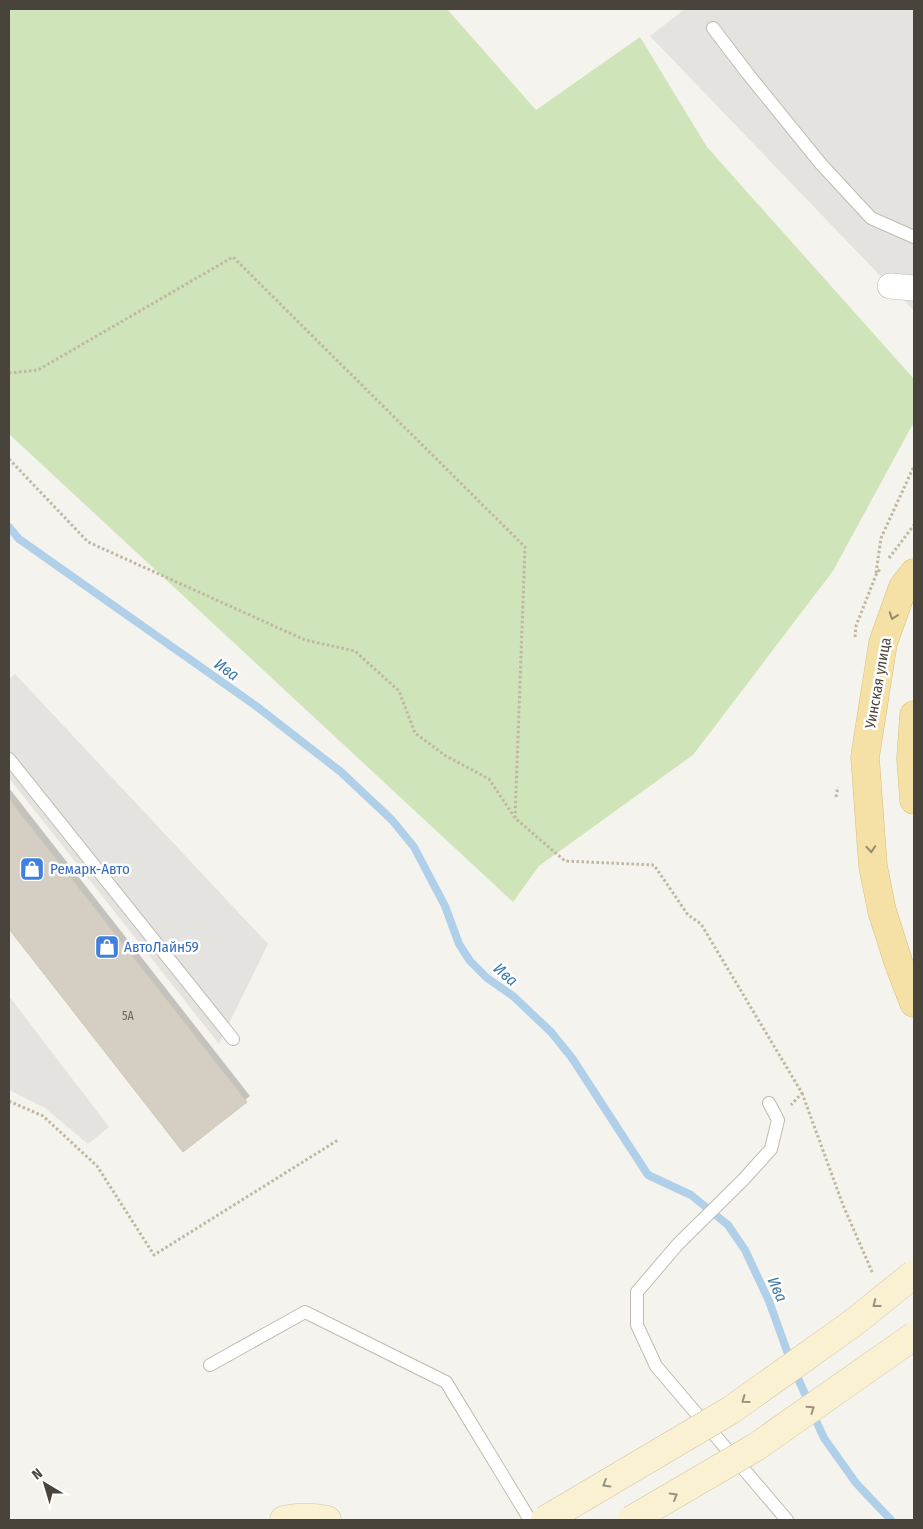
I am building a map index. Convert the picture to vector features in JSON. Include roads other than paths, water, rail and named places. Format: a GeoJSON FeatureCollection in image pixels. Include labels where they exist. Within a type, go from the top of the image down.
{"type":"FeatureCollection","features":[{"type":"Feature","properties":{"kind":"main road","name":"Уинская улица"},"geometry":{"type":"LineString","coordinates":[[914,573],[903,587],[883,643],[865,758],[873,866],[882,912],[914,1003]]}},
{"type":"Feature","properties":{"kind":"main road"},"geometry":{"type":"LineString","coordinates":[[914,715],[911,758],[914,800]]}},
{"type":"Feature","properties":{"kind":"main road"},"geometry":{"type":"LineString","coordinates":[[545,1520],[731,1410],[853,1323],[914,1274]]}},
{"type":"Feature","properties":{"kind":"main road"},"geometry":{"type":"LineString","coordinates":[[632,1520],[756,1447],[914,1336]]}},
{"type":"Feature","properties":{"kind":"main road"},"geometry":{"type":"LineString","coordinates":[[284,1520],[321,1518],[327,1520]]}},
{"type":"Feature","properties":{"kind":"lane"},"geometry":{"type":"LineString","coordinates":[[713,28],[821,164],[871,218],[914,237]]}},
{"type":"Feature","properties":{"kind":"lane"},"geometry":{"type":"LineString","coordinates":[[9,759],[233,1038]]}},
{"type":"Feature","properties":{"kind":"lane"},"geometry":{"type":"LineString","coordinates":[[769,1103],[778,1120],[771,1149],[743,1180],[678,1244],[637,1292],[637,1326],[656,1366],[786,1520]]}},
{"type":"Feature","properties":{"kind":"lane"},"geometry":{"type":"LineString","coordinates":[[210,1365],[305,1312],[446,1382],[530,1520]]}},
{"type":"Feature","properties":{"kind":"waterway","name":"Ива"},"geometry":{"type":"LineString","coordinates":[[9,527],[19,539],[256,706],[341,772],[392,820],[414,847],[445,906],[459,944],[470,961],[487,978],[513,996],[551,1032],[572,1058],[648,1175],[691,1195],[728,1225],[745,1250],[769,1301],[792,1365],[809,1403]]}},
{"type":"Feature","properties":{"kind":"waterway","name":"Ива"},"geometry":{"type":"LineString","coordinates":[[813,1414],[824,1438],[856,1483],[891,1520]]}},
{"type":"Feature","properties":{"kind":"place","name":"Ремарк-Авто"},"geometry":{"type":"Point","coordinates":[32,869]}},
{"type":"Feature","properties":{"kind":"place","name":"АвтоЛайн59"},"geometry":{"type":"Point","coordinates":[107,947]}}]}
